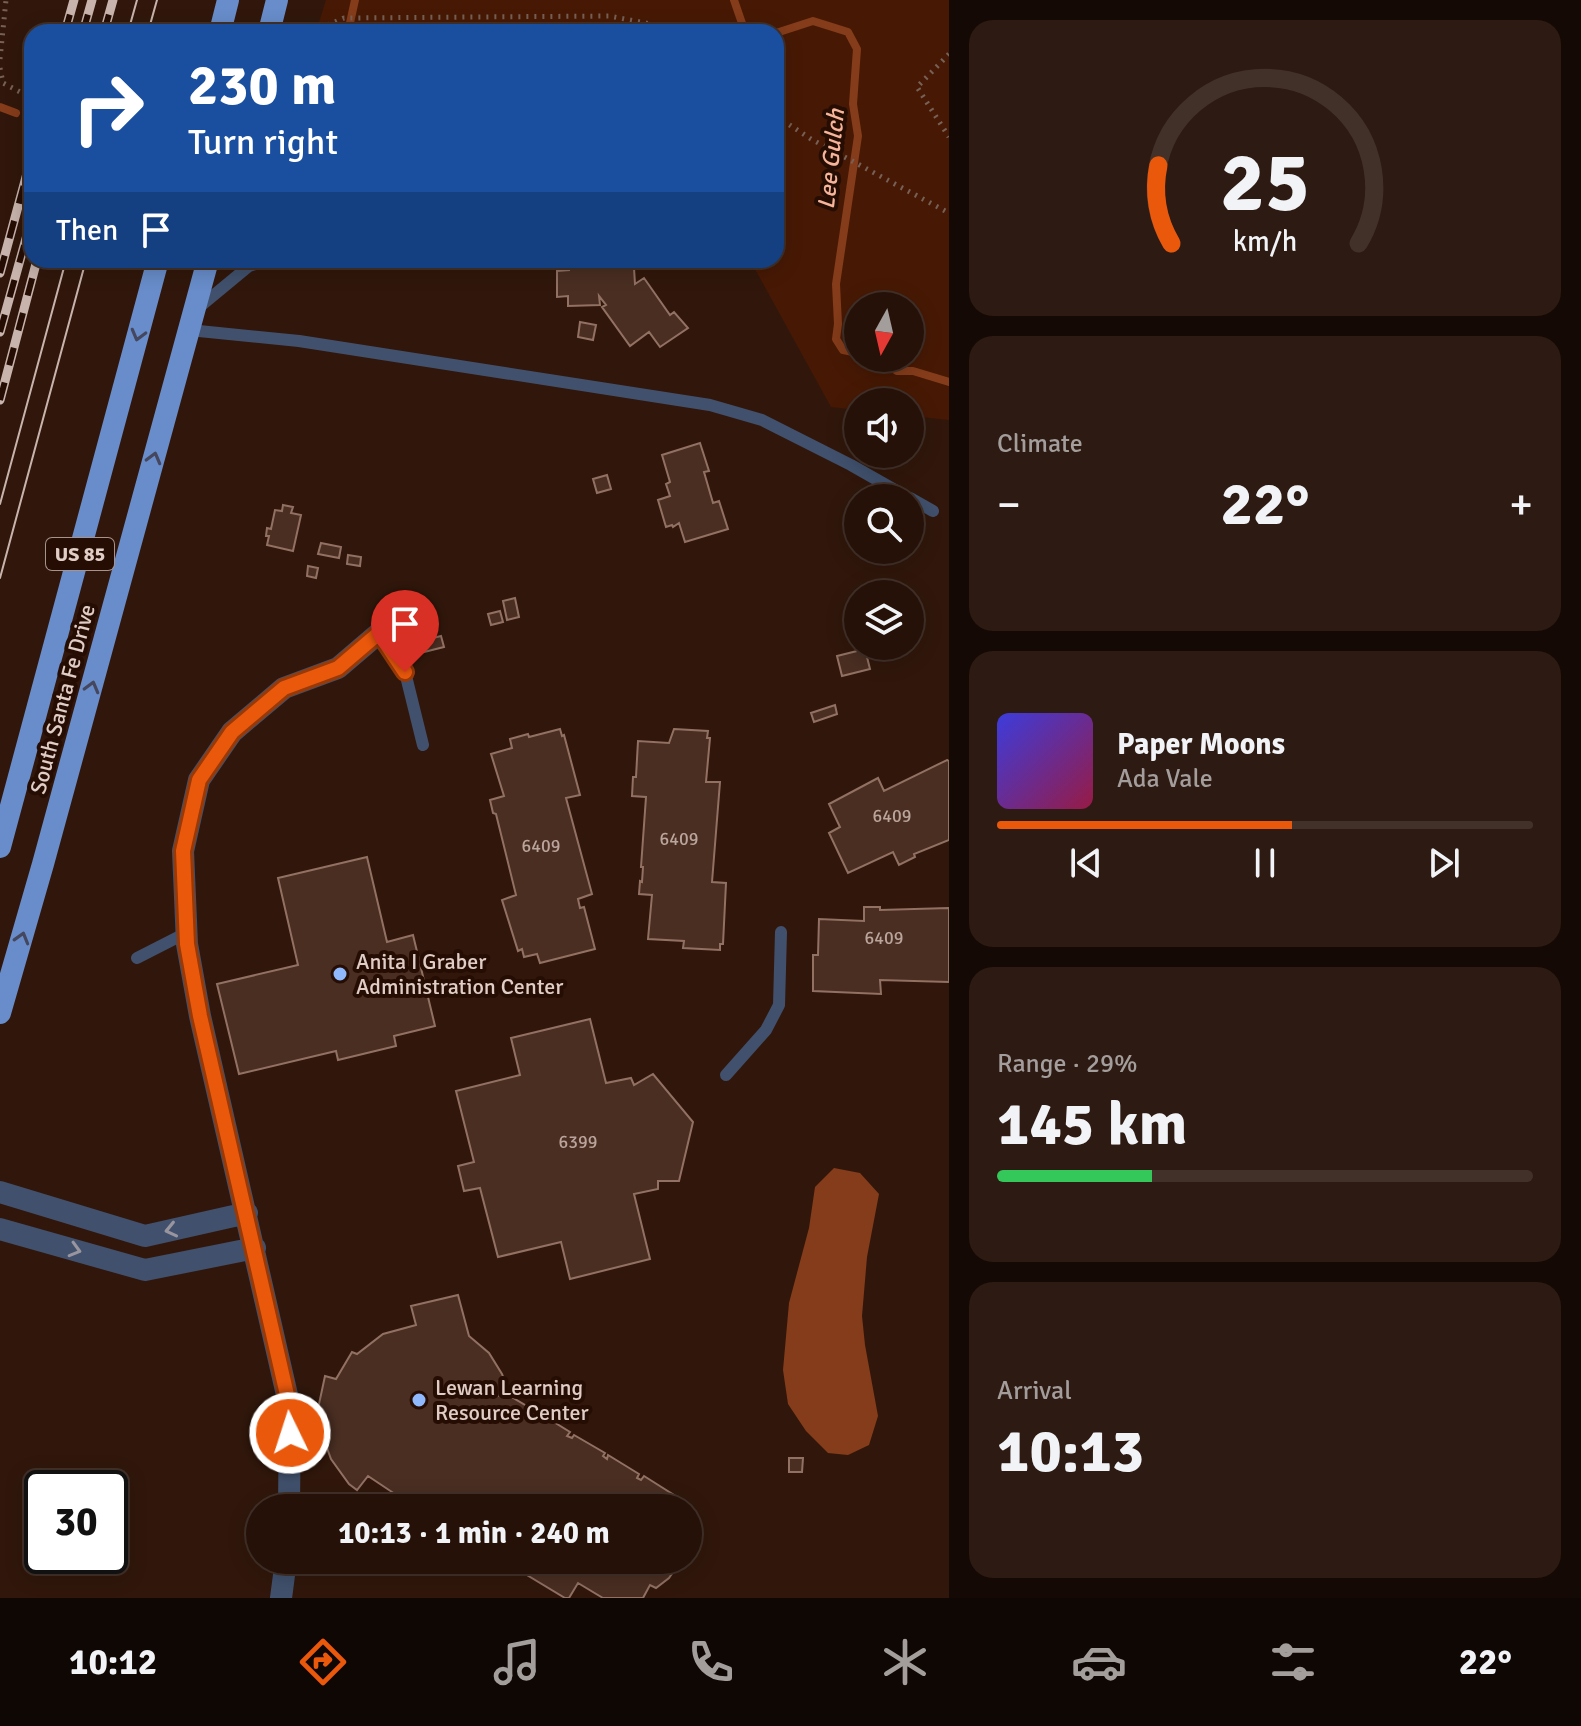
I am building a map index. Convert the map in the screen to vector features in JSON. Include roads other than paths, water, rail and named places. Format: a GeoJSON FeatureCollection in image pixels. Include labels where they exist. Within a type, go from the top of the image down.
{"type":"FeatureCollection","features":[{"type":"Feature","properties":{"kind":"highway"},"geometry":{"type":"LineString","coordinates":[[222,24],[228,0]]}},
{"type":"Feature","properties":{"kind":"highway"},"geometry":{"type":"LineString","coordinates":[[271,24],[277,0]]}},
{"type":"Feature","properties":{"kind":"highway","name":"South Santa Fe Drive"},"geometry":{"type":"LineString","coordinates":[[0,847],[156,268]]}},
{"type":"Feature","properties":{"kind":"highway","name":"South Santa Fe Drive"},"geometry":{"type":"LineString","coordinates":[[0,1013],[206,268]]}},
{"type":"Feature","properties":{"kind":"street"},"geometry":{"type":"LineString","coordinates":[[289,1494],[290,1408],[200,1016],[186,933],[183,851],[199,780],[232,732],[284,688],[338,668],[379,633]]}},
{"type":"Feature","properties":{"kind":"street"},"geometry":{"type":"LineString","coordinates":[[0,1192],[145,1236],[247,1213]]}},
{"type":"Feature","properties":{"kind":"street"},"geometry":{"type":"LineString","coordinates":[[0,1229],[145,1270],[255,1248]]}},
{"type":"Feature","properties":{"kind":"street"},"geometry":{"type":"LineString","coordinates":[[281,1598],[284,1574]]}},
{"type":"Feature","properties":{"kind":"lane"},"geometry":{"type":"LineString","coordinates":[[192,321],[247,268]]}},
{"type":"Feature","properties":{"kind":"lane"},"geometry":{"type":"LineString","coordinates":[[192,321],[299,341],[710,405],[762,420],[883,484]]}},
{"type":"Feature","properties":{"kind":"lane"},"geometry":{"type":"LineString","coordinates":[[924,506],[933,511]]}},
{"type":"Feature","properties":{"kind":"lane"},"geometry":{"type":"LineString","coordinates":[[379,633],[405,672],[423,745]]}},
{"type":"Feature","properties":{"kind":"lane"},"geometry":{"type":"LineString","coordinates":[[726,1075],[766,1030],[779,1005],[781,932]]}},
{"type":"Feature","properties":{"kind":"lane"},"geometry":{"type":"LineString","coordinates":[[137,958],[186,933]]}},
{"type":"Feature","properties":{"kind":"waterway","name":"Lee Gulch"},"geometry":{"type":"LineString","coordinates":[[350,24],[355,0]]}},
{"type":"Feature","properties":{"kind":"waterway","name":"Lee Gulch"},"geometry":{"type":"LineString","coordinates":[[734,0],[742,24]]}},
{"type":"Feature","properties":{"kind":"waterway","name":"Lee Gulch"},"geometry":{"type":"LineString","coordinates":[[784,30],[813,21],[848,32],[857,49],[853,104],[858,136],[836,284],[836,339],[844,350]]}},
{"type":"Feature","properties":{"kind":"waterway","name":"Lee Gulch"},"geometry":{"type":"LineString","coordinates":[[0,107],[16,113]]}},
{"type":"Feature","properties":{"kind":"waterway","name":"Lee Gulch"},"geometry":{"type":"LineString","coordinates":[[916,372],[949,382]]}},
{"type":"Feature","properties":{"kind":"tram line"},"geometry":{"type":"LineString","coordinates":[[130,24],[137,0]]}},
{"type":"Feature","properties":{"kind":"tram line"},"geometry":{"type":"LineString","coordinates":[[150,24],[157,0]]}},
{"type":"Feature","properties":{"kind":"tram line"},"geometry":{"type":"LineString","coordinates":[[0,504],[64,268]]}},
{"type":"Feature","properties":{"kind":"tram line"},"geometry":{"type":"LineString","coordinates":[[0,578],[84,268]]}},
{"type":"Feature","properties":{"kind":"railway"},"geometry":{"type":"LineString","coordinates":[[67,24],[74,0]]}},
{"type":"Feature","properties":{"kind":"railway"},"geometry":{"type":"LineString","coordinates":[[85,24],[92,0]]}},
{"type":"Feature","properties":{"kind":"railway"},"geometry":{"type":"LineString","coordinates":[[106,24],[113,0]]}},
{"type":"Feature","properties":{"kind":"railway"},"geometry":{"type":"LineString","coordinates":[[0,273],[24,184]]}},
{"type":"Feature","properties":{"kind":"railway"},"geometry":{"type":"LineString","coordinates":[[0,332],[24,246]]}},
{"type":"Feature","properties":{"kind":"railway"},"geometry":{"type":"LineString","coordinates":[[0,400],[35,268]]}},
{"type":"Feature","properties":{"kind":"place","name":"Anita I Graber Administration Center"},"geometry":{"type":"Point","coordinates":[340,974]}},
{"type":"Feature","properties":{"kind":"place","name":"Lewan Learning Resource Center"},"geometry":{"type":"Point","coordinates":[419,1400]}}]}
